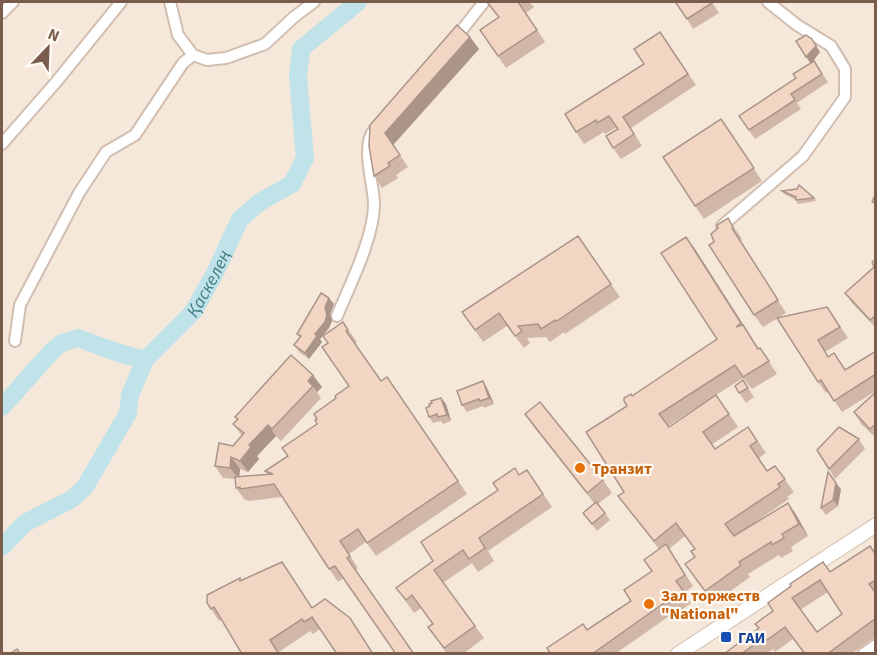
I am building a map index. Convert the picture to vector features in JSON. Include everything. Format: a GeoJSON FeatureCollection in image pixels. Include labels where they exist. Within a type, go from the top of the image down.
{"type":"FeatureCollection","features":[{"type":"Feature","properties":{"kind":"main road"},"geometry":{"type":"LineString","coordinates":[[678,654],[876,525]]}},
{"type":"Feature","properties":{"kind":"street"},"geometry":{"type":"LineString","coordinates":[[2,13],[14,2]]}},
{"type":"Feature","properties":{"kind":"street"},"geometry":{"type":"LineString","coordinates":[[2,144],[121,2]]}},
{"type":"Feature","properties":{"kind":"street"},"geometry":{"type":"LineString","coordinates":[[170,2],[178,35],[193,55],[207,60],[226,58],[265,44],[314,2]]}},
{"type":"Feature","properties":{"kind":"street"},"geometry":{"type":"LineString","coordinates":[[445,50],[484,2]]}},
{"type":"Feature","properties":{"kind":"street"},"geometry":{"type":"LineString","coordinates":[[722,226],[802,156],[845,97],[845,69],[831,46],[797,25],[768,2]]}},
{"type":"Feature","properties":{"kind":"street"},"geometry":{"type":"LineString","coordinates":[[15,341],[20,304],[79,194],[106,152],[135,135],[183,63],[193,55]]}},
{"type":"Feature","properties":{"kind":"street"},"geometry":{"type":"LineString","coordinates":[[337,316],[371,230],[374,204],[368,149],[370,135],[383,119]]}},
{"type":"Feature","properties":{"kind":"street"},"geometry":{"type":"LineString","coordinates":[[863,654],[876,645]]}},
{"type":"Feature","properties":{"kind":"shaded area"},"geometry":{"type":"Polygon","coordinates":[[[2,2],[875,2],[875,653],[2,653],[2,2]]]}},
{"type":"Feature","properties":{"kind":"building"},"geometry":{"type":"Polygon","coordinates":[[[487,2],[518,2],[537,30],[498,56],[480,30],[499,17],[487,2]]]}},
{"type":"Feature","properties":{"kind":"building"},"geometry":{"type":"Polygon","coordinates":[[[676,3],[712,3],[687,19],[676,3]]]}},
{"type":"Feature","properties":{"kind":"building"},"geometry":{"type":"Polygon","coordinates":[[[457,25],[470,37],[385,133],[400,155],[388,163],[390,166],[374,176],[369,146],[370,125],[457,25]]]}},
{"type":"Feature","properties":{"kind":"building"},"geometry":{"type":"Polygon","coordinates":[[[660,32],[688,74],[623,117],[634,134],[613,148],[606,136],[618,129],[609,116],[597,123],[596,120],[576,132],[565,114],[644,64],[634,49],[660,32]]]}},
{"type":"Feature","properties":{"kind":"building"},"geometry":{"type":"Polygon","coordinates":[[[806,35],[816,46],[806,57],[796,41],[806,35]]]}},
{"type":"Feature","properties":{"kind":"building"},"geometry":{"type":"Polygon","coordinates":[[[814,61],[822,74],[791,94],[795,100],[749,130],[739,116],[796,78],[793,74],[814,61]]]}},
{"type":"Feature","properties":{"kind":"building"},"geometry":{"type":"Polygon","coordinates":[[[721,119],[754,168],[695,206],[663,157],[721,119]]]}},
{"type":"Feature","properties":{"kind":"building"},"geometry":{"type":"Polygon","coordinates":[[[799,185],[814,198],[796,200],[796,197],[782,191],[797,189],[799,185]]]}},
{"type":"Feature","properties":{"kind":"building"},"geometry":{"type":"Polygon","coordinates":[[[728,218],[778,300],[754,315],[709,245],[714,242],[711,234],[718,228],[717,225],[728,218]]]}},
{"type":"Feature","properties":{"kind":"building"},"geometry":{"type":"Polygon","coordinates":[[[578,236],[611,284],[557,321],[541,329],[538,324],[518,326],[522,331],[515,336],[499,313],[475,330],[462,312],[578,236]]]}},
{"type":"Feature","properties":{"kind":"building"},"geometry":{"type":"Polygon","coordinates":[[[686,237],[741,323],[736,327],[743,325],[758,349],[760,348],[769,361],[743,377],[735,365],[659,414],[669,427],[716,395],[729,414],[703,432],[715,449],[748,427],[757,441],[750,446],[767,471],[775,466],[785,479],[778,484],[780,487],[725,524],[734,536],[788,503],[799,524],[782,534],[784,538],[772,545],[771,542],[739,562],[741,565],[705,591],[685,564],[695,557],[691,551],[695,549],[676,523],[654,541],[618,496],[624,492],[586,432],[627,406],[624,398],[631,394],[632,396],[717,339],[661,253],[686,237]]]}},
{"type":"Feature","properties":{"kind":"building"},"geometry":{"type":"Polygon","coordinates":[[[876,259],[876,315],[870,320],[845,293],[874,267],[872,262],[876,259]]]}},
{"type":"Feature","properties":{"kind":"building"},"geometry":{"type":"Polygon","coordinates":[[[321,293],[329,298],[325,307],[327,315],[325,322],[315,334],[317,336],[305,353],[294,345],[301,336],[297,334],[321,293]]]}},
{"type":"Feature","properties":{"kind":"building"},"geometry":{"type":"Polygon","coordinates":[[[827,307],[840,327],[818,340],[828,357],[834,353],[845,370],[876,351],[876,374],[834,401],[821,380],[818,382],[777,318],[827,307]]]}},
{"type":"Feature","properties":{"kind":"building"},"geometry":{"type":"Polygon","coordinates":[[[343,322],[348,330],[346,331],[381,381],[387,377],[458,481],[367,543],[358,529],[340,541],[350,556],[347,558],[414,654],[396,654],[335,566],[329,569],[274,484],[236,488],[235,477],[273,474],[265,471],[288,456],[282,448],[317,424],[314,414],[349,386],[322,347],[328,343],[323,336],[343,322]]]}},
{"type":"Feature","properties":{"kind":"building"},"geometry":{"type":"Polygon","coordinates":[[[291,355],[313,375],[308,381],[313,386],[272,429],[268,425],[249,445],[251,447],[240,461],[231,457],[230,468],[215,466],[219,443],[233,446],[244,433],[233,424],[238,419],[235,417],[291,355]]]}},
{"type":"Feature","properties":{"kind":"building"},"geometry":{"type":"Polygon","coordinates":[[[743,380],[748,388],[739,393],[735,386],[743,380]]]}},
{"type":"Feature","properties":{"kind":"building"},"geometry":{"type":"Polygon","coordinates":[[[483,381],[489,398],[462,405],[457,391],[483,381]]]}},
{"type":"Feature","properties":{"kind":"building"},"geometry":{"type":"Polygon","coordinates":[[[876,392],[876,424],[870,429],[854,412],[876,392]]]}},
{"type":"Feature","properties":{"kind":"building"},"geometry":{"type":"Polygon","coordinates":[[[441,398],[447,415],[438,417],[437,414],[429,417],[426,408],[430,406],[431,401],[441,398]]]}},
{"type":"Feature","properties":{"kind":"building"},"geometry":{"type":"Polygon","coordinates":[[[540,402],[603,480],[587,493],[525,414],[540,402]]]}},
{"type":"Feature","properties":{"kind":"building"},"geometry":{"type":"Polygon","coordinates":[[[839,427],[859,439],[829,469],[817,450],[839,427]]]}},
{"type":"Feature","properties":{"kind":"building"},"geometry":{"type":"Polygon","coordinates":[[[515,468],[519,475],[527,470],[543,494],[479,538],[485,548],[469,559],[463,550],[434,570],[475,626],[444,648],[428,627],[433,624],[412,595],[406,600],[396,588],[433,561],[421,542],[498,490],[493,483],[515,468]]]}},
{"type":"Feature","properties":{"kind":"building"},"geometry":{"type":"Polygon","coordinates":[[[828,472],[836,483],[833,500],[821,508],[828,472]]]}},
{"type":"Feature","properties":{"kind":"building"},"geometry":{"type":"Polygon","coordinates":[[[596,502],[605,513],[592,524],[583,513],[596,502]]]}},
{"type":"Feature","properties":{"kind":"building"},"geometry":{"type":"Polygon","coordinates":[[[666,544],[685,575],[676,581],[684,592],[668,603],[667,601],[592,654],[549,654],[547,648],[583,624],[587,630],[631,601],[624,590],[652,571],[644,560],[666,544]]]}},
{"type":"Feature","properties":{"kind":"building"},"geometry":{"type":"Polygon","coordinates":[[[870,546],[876,555],[876,580],[869,584],[876,593],[876,618],[827,654],[805,654],[785,627],[767,640],[765,637],[741,654],[724,654],[759,628],[755,624],[773,611],[768,603],[791,586],[790,584],[823,562],[830,572],[870,546]],[[820,580],[792,598],[817,632],[842,614],[820,580]]]}},
{"type":"Feature","properties":{"kind":"building"},"geometry":{"type":"Polygon","coordinates":[[[282,562],[312,608],[325,599],[350,618],[373,654],[337,654],[312,617],[304,622],[302,619],[270,640],[279,654],[242,654],[214,607],[211,609],[207,603],[207,595],[240,578],[240,581],[282,562]]]}},
{"type":"Feature","properties":{"kind":"building"},"geometry":{"type":"Polygon","coordinates":[[[17,649],[20,654],[10,654],[17,649]]]}},
{"type":"Feature","properties":{"kind":"waterway","name":"Қаскелең"},"geometry":{"type":"LineString","coordinates":[[2,547],[25,523],[72,499],[85,487],[128,413],[130,395],[145,360],[193,312],[215,273],[240,219],[260,202],[292,184],[305,158],[298,77],[301,49],[358,2]]}},
{"type":"Feature","properties":{"kind":"waterway"},"geometry":{"type":"LineString","coordinates":[[2,407],[62,343],[78,338],[145,360]]}},
{"type":"Feature","properties":{"kind":"place","name":"Транзит"},"geometry":{"type":"Point","coordinates":[580,468]}},
{"type":"Feature","properties":{"kind":"place","name":"Зал торжеств \"National\""},"geometry":{"type":"Point","coordinates":[649,604]}},
{"type":"Feature","properties":{"kind":"place","name":"ГАИ"},"geometry":{"type":"Point","coordinates":[726,637]}}]}
